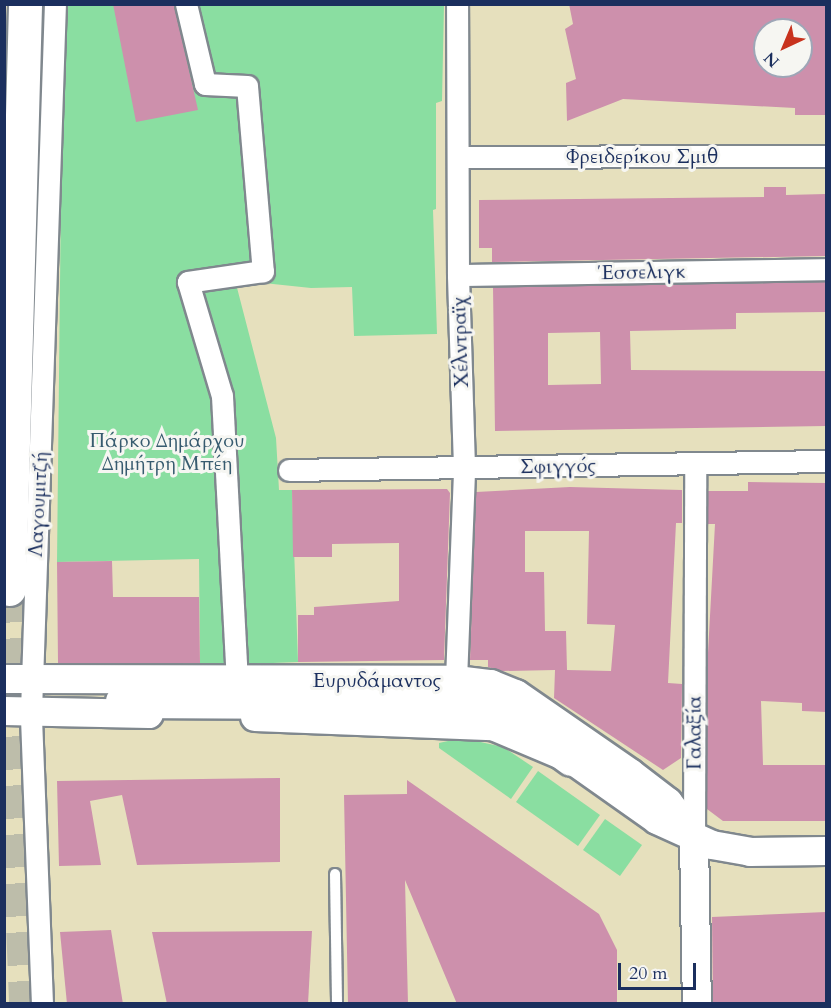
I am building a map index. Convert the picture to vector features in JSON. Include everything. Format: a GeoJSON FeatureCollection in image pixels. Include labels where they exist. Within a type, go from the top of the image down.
{"type":"FeatureCollection","features":[{"type":"Feature","properties":{"kind":"main road","name":"Λαγουμιτζή"},"geometry":{"type":"LineString","coordinates":[[9,589],[25,4]]}},
{"type":"Feature","properties":{"kind":"main road"},"geometry":{"type":"LineString","coordinates":[[122,701],[475,703],[515,718],[571,759]]}},
{"type":"Feature","properties":{"kind":"street","name":"Λαγουμιτζή"},"geometry":{"type":"LineString","coordinates":[[42,1004],[18,711],[33,679],[55,4]]}},
{"type":"Feature","properties":{"kind":"street"},"geometry":{"type":"LineString","coordinates":[[186,4],[205,84],[246,86],[263,271],[188,282],[222,396],[237,679]]}},
{"type":"Feature","properties":{"kind":"street","name":"Χέλντραϊχ"},"geometry":{"type":"LineString","coordinates":[[456,680],[464,467],[458,276],[457,4]]}},
{"type":"Feature","properties":{"kind":"street","name":"Φρειδερίκου Σμιθ"},"geometry":{"type":"LineString","coordinates":[[458,157],[826,156]]}},
{"type":"Feature","properties":{"kind":"street","name":"Έσσελιγκ"},"geometry":{"type":"LineString","coordinates":[[458,276],[826,268]]}},
{"type":"Feature","properties":{"kind":"street","name":"Σφιγγός"},"geometry":{"type":"LineString","coordinates":[[289,470],[826,461]]}},
{"type":"Feature","properties":{"kind":"street","name":"Γαλαξία"},"geometry":{"type":"LineString","coordinates":[[695,463],[694,838],[697,1004]]}},
{"type":"Feature","properties":{"kind":"street","name":"Ευρυδάμαντος"},"geometry":{"type":"LineString","coordinates":[[4,679],[456,680],[502,687],[541,710],[668,802],[694,838]]}},
{"type":"Feature","properties":{"kind":"street","name":"Ευρυδάμαντος"},"geometry":{"type":"LineString","coordinates":[[18,711],[493,726],[571,759],[657,820],[694,838],[738,852],[826,851]]}},
{"type":"Feature","properties":{"kind":"lane"},"geometry":{"type":"LineString","coordinates":[[335,874],[337,1004]]}},
{"type":"Feature","properties":{"kind":"green space","name":"Πάρκο Δημάρχου Δημήτρη Μπέη"},"geometry":{"type":"Polygon","coordinates":[[[63,5],[444,5],[442,101],[436,103],[436,209],[433,210],[437,334],[354,336],[352,287],[311,288],[235,280],[276,438],[279,490],[292,490],[298,662],[200,666],[199,559],[57,562],[63,5]]]}},
{"type":"Feature","properties":{"kind":"green space"},"geometry":{"type":"Polygon","coordinates":[[[476,741],[503,747],[533,767],[511,799],[439,748],[439,743],[476,741]]]}},
{"type":"Feature","properties":{"kind":"green space"},"geometry":{"type":"Polygon","coordinates":[[[538,771],[600,815],[578,846],[516,802],[538,771]]]}},
{"type":"Feature","properties":{"kind":"green space"},"geometry":{"type":"Polygon","coordinates":[[[605,819],[642,845],[620,876],[583,850],[605,819]]]}},
{"type":"Feature","properties":{"kind":"building"},"geometry":{"type":"Polygon","coordinates":[[[113,4],[174,4],[198,110],[136,122],[113,4]]]}},
{"type":"Feature","properties":{"kind":"building"},"geometry":{"type":"Polygon","coordinates":[[[569,4],[826,4],[826,115],[795,115],[795,108],[623,99],[567,121],[566,83],[576,79],[565,29],[573,24],[569,4]]]}},
{"type":"Feature","properties":{"kind":"building"},"geometry":{"type":"Polygon","coordinates":[[[764,187],[786,187],[786,195],[826,194],[826,256],[492,262],[492,248],[479,248],[479,200],[764,197],[764,187]]]}},
{"type":"Feature","properties":{"kind":"building"},"geometry":{"type":"Polygon","coordinates":[[[826,282],[826,312],[736,313],[736,329],[630,331],[631,370],[826,371],[826,426],[495,431],[493,287],[826,282]],[[600,332],[548,333],[548,385],[601,384],[600,332]]]}},
{"type":"Feature","properties":{"kind":"building"},"geometry":{"type":"Polygon","coordinates":[[[748,482],[826,483],[826,712],[802,711],[802,703],[761,701],[763,765],[826,765],[826,821],[723,821],[707,809],[707,671],[715,524],[708,524],[708,491],[748,491],[748,482]]]}},
{"type":"Feature","properties":{"kind":"building"},"geometry":{"type":"Polygon","coordinates":[[[570,487],[682,490],[682,523],[676,523],[668,683],[682,684],[681,758],[663,770],[554,698],[555,670],[502,671],[488,667],[488,660],[470,660],[476,492],[570,487]],[[525,531],[525,572],[544,572],[545,631],[566,631],[567,670],[611,671],[615,625],[587,624],[589,531],[525,531]]]}},
{"type":"Feature","properties":{"kind":"building"},"geometry":{"type":"Polygon","coordinates":[[[447,489],[450,493],[444,660],[298,662],[298,615],[314,615],[314,607],[399,601],[399,543],[332,544],[332,557],[293,557],[292,490],[447,489]]]}},
{"type":"Feature","properties":{"kind":"building"},"geometry":{"type":"Polygon","coordinates":[[[112,561],[113,597],[199,597],[200,663],[58,663],[57,562],[112,561]]]}},
{"type":"Feature","properties":{"kind":"building"},"geometry":{"type":"Polygon","coordinates":[[[280,778],[280,862],[137,865],[122,795],[90,801],[101,865],[59,866],[57,781],[280,778]]]}},
{"type":"Feature","properties":{"kind":"building"},"geometry":{"type":"Polygon","coordinates":[[[407,780],[599,914],[617,950],[617,1004],[457,1004],[405,880],[408,1004],[348,1004],[344,795],[407,794],[407,780]]]}},
{"type":"Feature","properties":{"kind":"building"},"geometry":{"type":"Polygon","coordinates":[[[826,912],[826,1004],[713,1004],[712,917],[826,912]]]}},
{"type":"Feature","properties":{"kind":"building"},"geometry":{"type":"Polygon","coordinates":[[[111,930],[123,1004],[67,1004],[60,932],[111,930]]]}},
{"type":"Feature","properties":{"kind":"building"},"geometry":{"type":"Polygon","coordinates":[[[312,931],[308,1004],[167,1004],[152,932],[312,931]]]}},
{"type":"Feature","properties":{"kind":"tunnel"},"geometry":{"type":"LineString","coordinates":[[9,589],[26,1004]]}}]}
